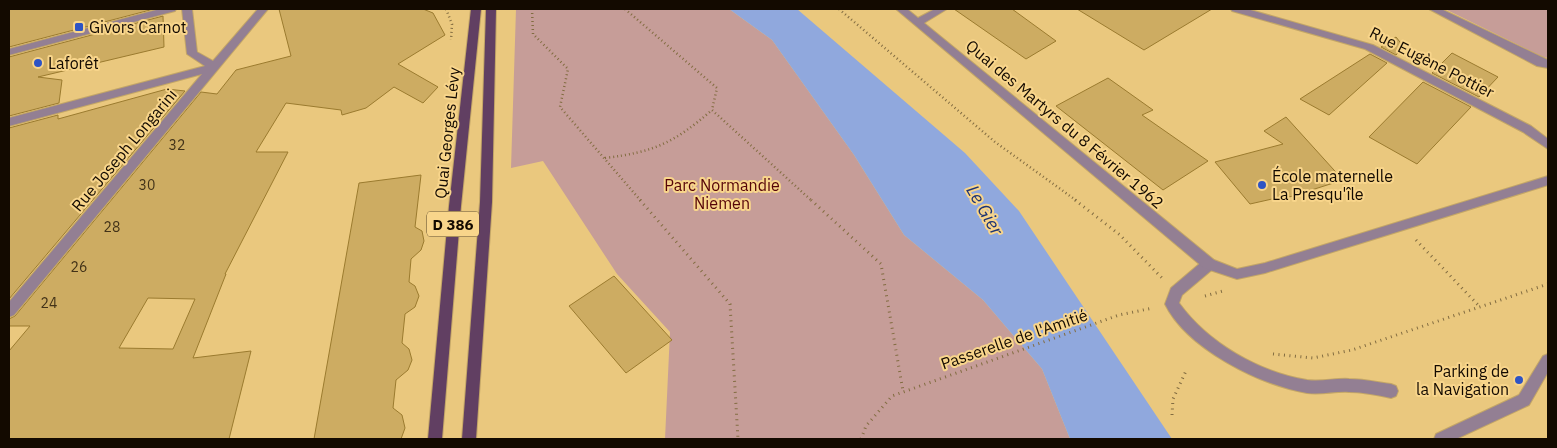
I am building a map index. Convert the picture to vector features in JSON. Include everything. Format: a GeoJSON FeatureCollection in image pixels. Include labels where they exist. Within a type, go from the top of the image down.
{"type":"FeatureCollection","features":[{"type":"Feature","properties":{"kind":"main road","name":"Quai Georges Lévy"},"geometry":{"type":"LineString","coordinates":[[435,439],[455,206],[476,9]]}},
{"type":"Feature","properties":{"kind":"main road","name":"D 386"},"geometry":{"type":"LineString","coordinates":[[468,439],[486,202],[491,9]]}},
{"type":"Feature","properties":{"kind":"street"},"geometry":{"type":"LineString","coordinates":[[9,52],[171,9]]}},
{"type":"Feature","properties":{"kind":"street"},"geometry":{"type":"LineString","coordinates":[[187,9],[192,54],[215,67]]}},
{"type":"Feature","properties":{"kind":"street","name":"Rue Joseph Longarini"},"geometry":{"type":"LineString","coordinates":[[9,311],[263,9]]}},
{"type":"Feature","properties":{"kind":"street","name":"Quai des Martyrs du 8 Février 1962"},"geometry":{"type":"LineString","coordinates":[[900,9],[1209,264],[1237,274],[1265,268],[1403,227],[1548,181]]}},
{"type":"Feature","properties":{"kind":"street"},"geometry":{"type":"LineString","coordinates":[[917,22],[942,9]]}},
{"type":"Feature","properties":{"kind":"street","name":"Rue Eugène Pottier"},"geometry":{"type":"LineString","coordinates":[[1236,9],[1369,47],[1527,129],[1548,145]]}},
{"type":"Feature","properties":{"kind":"street"},"geometry":{"type":"LineString","coordinates":[[1434,9],[1541,63],[1548,64]]}},
{"type":"Feature","properties":{"kind":"street"},"geometry":{"type":"LineString","coordinates":[[9,122],[215,67]]}},
{"type":"Feature","properties":{"kind":"street"},"geometry":{"type":"LineString","coordinates":[[1209,264],[1174,298],[1180,317],[1208,341],[1257,371],[1308,386],[1350,385],[1391,391]]}},
{"type":"Feature","properties":{"kind":"street"},"geometry":{"type":"LineString","coordinates":[[1441,439],[1524,400],[1548,360]]}},
{"type":"Feature","properties":{"kind":"path"},"geometry":{"type":"LineString","coordinates":[[446,9],[452,24],[450,42]]}},
{"type":"Feature","properties":{"kind":"path"},"geometry":{"type":"LineString","coordinates":[[532,9],[533,34],[568,69],[560,107],[730,304],[738,439]]}},
{"type":"Feature","properties":{"kind":"path"},"geometry":{"type":"LineString","coordinates":[[605,158],[641,154],[665,146],[688,132],[712,110],[717,88],[625,9]]}},
{"type":"Feature","properties":{"kind":"path"},"geometry":{"type":"LineString","coordinates":[[839,9],[995,142],[1060,188],[1120,235],[1174,298]]}},
{"type":"Feature","properties":{"kind":"path"},"geometry":{"type":"LineString","coordinates":[[712,110],[881,264],[903,392]]}},
{"type":"Feature","properties":{"kind":"path"},"geometry":{"type":"LineString","coordinates":[[1403,227],[1480,307]]}},
{"type":"Feature","properties":{"kind":"path"},"geometry":{"type":"LineString","coordinates":[[1271,354],[1313,358],[1352,350],[1548,284]]}},
{"type":"Feature","properties":{"kind":"path","name":"Passerelle de l'Amitié"},"geometry":{"type":"LineString","coordinates":[[861,439],[866,426],[892,396],[1119,315],[1174,298]]}},
{"type":"Feature","properties":{"kind":"path"},"geometry":{"type":"LineString","coordinates":[[1172,414],[1173,400],[1186,371]]}},
{"type":"Feature","properties":{"kind":"green space","name":"Parc Normandie Niemen"},"geometry":{"type":"Polygon","coordinates":[[[516,9],[729,9],[772,40],[854,155],[904,235],[983,300],[1042,369],[1070,439],[665,439],[670,332],[617,274],[543,161],[511,168],[516,9]]]}},
{"type":"Feature","properties":{"kind":"green space"},"geometry":{"type":"Polygon","coordinates":[[[1445,9],[1548,9],[1548,58],[1543,57],[1445,9]]]}},
{"type":"Feature","properties":{"kind":"water","name":"Le Gier"},"geometry":{"type":"Polygon","coordinates":[[[729,9],[797,9],[965,153],[1019,211],[1172,439],[1070,439],[1042,369],[983,300],[904,235],[854,155],[772,40],[729,9]]]}},
{"type":"Feature","properties":{"kind":"building"},"geometry":{"type":"Polygon","coordinates":[[[9,9],[154,9],[9,47],[9,9]]]}},
{"type":"Feature","properties":{"kind":"building"},"geometry":{"type":"Polygon","coordinates":[[[279,9],[423,9],[433,13],[445,35],[398,64],[438,87],[423,103],[394,87],[366,108],[342,115],[341,110],[286,103],[256,152],[288,152],[225,274],[193,358],[251,351],[229,439],[9,439],[9,351],[30,326],[9,326],[9,319],[15,316],[201,92],[217,94],[236,70],[291,56],[279,9]],[[148,298],[119,348],[173,349],[195,299],[148,298]]]}},
{"type":"Feature","properties":{"kind":"building"},"geometry":{"type":"Polygon","coordinates":[[[954,9],[1012,9],[1056,41],[1026,59],[954,9]]]}},
{"type":"Feature","properties":{"kind":"building"},"geometry":{"type":"Polygon","coordinates":[[[1077,9],[1212,9],[1144,50],[1077,9]]]}},
{"type":"Feature","properties":{"kind":"building"},"geometry":{"type":"Polygon","coordinates":[[[163,16],[164,47],[38,77],[62,80],[59,103],[9,116],[9,57],[163,16]]]}},
{"type":"Feature","properties":{"kind":"building"},"geometry":{"type":"Polygon","coordinates":[[[1396,37],[1404,47],[1396,55],[1381,47],[1396,37]]]}},
{"type":"Feature","properties":{"kind":"building"},"geometry":{"type":"Polygon","coordinates":[[[1452,53],[1498,77],[1479,97],[1432,73],[1452,53]]]}},
{"type":"Feature","properties":{"kind":"building"},"geometry":{"type":"Polygon","coordinates":[[[1370,54],[1387,63],[1329,115],[1300,99],[1370,54]]]}},
{"type":"Feature","properties":{"kind":"building"},"geometry":{"type":"Polygon","coordinates":[[[1108,78],[1153,110],[1142,115],[1208,161],[1163,190],[1056,106],[1108,78]]]}},
{"type":"Feature","properties":{"kind":"building"},"geometry":{"type":"Polygon","coordinates":[[[1423,82],[1471,107],[1417,164],[1369,137],[1423,82]]]}},
{"type":"Feature","properties":{"kind":"building"},"geometry":{"type":"Polygon","coordinates":[[[167,89],[185,91],[9,299],[9,128],[58,115],[58,119],[167,89]]]}},
{"type":"Feature","properties":{"kind":"building"},"geometry":{"type":"Polygon","coordinates":[[[1286,117],[1343,180],[1283,199],[1281,197],[1250,204],[1215,162],[1283,144],[1264,131],[1286,117]]]}},
{"type":"Feature","properties":{"kind":"building"},"geometry":{"type":"Polygon","coordinates":[[[421,175],[415,227],[422,231],[424,241],[421,250],[411,259],[409,282],[415,286],[419,296],[415,307],[405,314],[402,343],[409,349],[412,360],[408,370],[396,380],[393,408],[402,415],[405,428],[401,439],[314,439],[359,183],[421,175]]]}},
{"type":"Feature","properties":{"kind":"building"},"geometry":{"type":"Polygon","coordinates":[[[614,276],[672,340],[626,373],[569,306],[614,276]]]}},
{"type":"Feature","properties":{"kind":"place","name":"Givors Carnot"},"geometry":{"type":"Point","coordinates":[79,27]}},
{"type":"Feature","properties":{"kind":"place","name":"Laforêt"},"geometry":{"type":"Point","coordinates":[38,63]}},
{"type":"Feature","properties":{"kind":"place","name":"École maternelle La Presqu'île"},"geometry":{"type":"Point","coordinates":[1262,185]}},
{"type":"Feature","properties":{"kind":"place","name":"Parking de la Navigation"},"geometry":{"type":"Point","coordinates":[1519,380]}}]}
